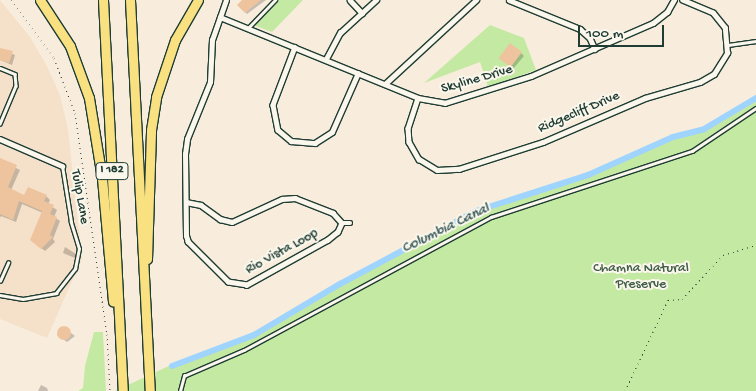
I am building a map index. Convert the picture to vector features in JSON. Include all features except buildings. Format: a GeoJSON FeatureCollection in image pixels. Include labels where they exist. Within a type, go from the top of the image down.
{"type":"FeatureCollection","features":[{"type":"Feature","properties":{"kind":"highway"},"geometry":{"type":"LineString","coordinates":[[40,0],[70,46],[92,109],[113,304],[121,341]]}},
{"type":"Feature","properties":{"kind":"highway","name":"I 182"},"geometry":{"type":"LineString","coordinates":[[103,0],[123,391]]}},
{"type":"Feature","properties":{"kind":"highway","name":"I 182"},"geometry":{"type":"LineString","coordinates":[[130,0],[150,391]]}},
{"type":"Feature","properties":{"kind":"highway"},"geometry":{"type":"LineString","coordinates":[[144,284],[150,236],[151,137],[156,97],[175,40],[198,0]]}},
{"type":"Feature","properties":{"kind":"street"},"geometry":{"type":"LineString","coordinates":[[186,202],[187,139],[210,82],[212,40],[226,0]]}},
{"type":"Feature","properties":{"kind":"street"},"geometry":{"type":"LineString","coordinates":[[350,0],[362,12]]}},
{"type":"Feature","properties":{"kind":"street"},"geometry":{"type":"LineString","coordinates":[[326,60],[336,39],[376,0]]}},
{"type":"Feature","properties":{"kind":"street"},"geometry":{"type":"LineString","coordinates":[[384,84],[476,0]]}},
{"type":"Feature","properties":{"kind":"street"},"geometry":{"type":"LineString","coordinates":[[508,0],[580,29],[590,38],[595,49]]}},
{"type":"Feature","properties":{"kind":"street","name":"Skyline Drive"},"geometry":{"type":"LineString","coordinates":[[220,17],[418,98],[438,103],[452,102],[531,76],[595,49],[661,19],[674,0]]}},
{"type":"Feature","properties":{"kind":"street"},"geometry":{"type":"LineString","coordinates":[[683,0],[706,9],[719,19],[728,46]]}},
{"type":"Feature","properties":{"kind":"street","name":"Ridgecliff Drive"},"geometry":{"type":"LineString","coordinates":[[418,98],[408,128],[412,148],[424,163],[437,170],[453,170],[543,142],[645,98],[708,78],[720,67],[728,46]]}},
{"type":"Feature","properties":{"kind":"street"},"geometry":{"type":"LineString","coordinates":[[295,47],[273,105],[278,130],[292,141],[315,143],[332,132],[358,73]]}},
{"type":"Feature","properties":{"kind":"street","name":"Tulip Lane"},"geometry":{"type":"LineString","coordinates":[[0,139],[62,166]]}},
{"type":"Feature","properties":{"kind":"street","name":"Rio Vista Loop"},"geometry":{"type":"LineString","coordinates":[[295,198],[333,213],[342,223],[338,232],[328,240],[254,282],[240,286],[228,282],[192,249],[186,236],[186,202],[201,205],[220,220],[232,222],[282,199],[295,198]]}},
{"type":"Feature","properties":{"kind":"street"},"geometry":{"type":"LineString","coordinates":[[342,223],[350,223]]}},
{"type":"Feature","properties":{"kind":"lane"},"geometry":{"type":"LineString","coordinates":[[248,28],[275,0]]}},
{"type":"Feature","properties":{"kind":"lane"},"geometry":{"type":"LineString","coordinates":[[728,46],[756,41]]}},
{"type":"Feature","properties":{"kind":"lane"},"geometry":{"type":"LineString","coordinates":[[0,68],[14,74],[16,86],[0,124]]}},
{"type":"Feature","properties":{"kind":"lane"},"geometry":{"type":"LineString","coordinates":[[180,391],[184,376],[244,350],[490,217],[692,151],[756,108]]}},
{"type":"Feature","properties":{"kind":"lane","name":"Tulip Lane"},"geometry":{"type":"LineString","coordinates":[[0,295],[23,299],[56,293],[75,269],[79,249],[70,222],[62,166]]}},
{"type":"Feature","properties":{"kind":"lane"},"geometry":{"type":"LineString","coordinates":[[0,282],[8,263]]}},
{"type":"Feature","properties":{"kind":"path"},"geometry":{"type":"LineString","coordinates":[[11,0],[54,58],[76,114],[107,334],[110,391]]}},
{"type":"Feature","properties":{"kind":"path"},"geometry":{"type":"LineString","coordinates":[[625,391],[668,300],[682,299],[723,255],[756,245]]}},
{"type":"Feature","properties":{"kind":"shaded area"},"geometry":{"type":"Polygon","coordinates":[[[0,0],[30,37],[46,64],[60,95],[68,129],[82,259],[47,338],[0,319],[0,0]]]}},
{"type":"Feature","properties":{"kind":"green space"},"geometry":{"type":"Polygon","coordinates":[[[275,0],[303,0],[272,32],[251,24],[275,0]]]}},
{"type":"Feature","properties":{"kind":"green space"},"geometry":{"type":"Polygon","coordinates":[[[490,25],[524,38],[536,70],[488,87],[480,62],[424,83],[490,25]]]}},
{"type":"Feature","properties":{"kind":"green space","name":"Chamna Natural Preserve"},"geometry":{"type":"Polygon","coordinates":[[[756,98],[756,391],[115,391],[171,365],[254,335],[340,284],[476,211],[588,175],[673,137],[705,129],[756,98]]]}},
{"type":"Feature","properties":{"kind":"green space"},"geometry":{"type":"Polygon","coordinates":[[[94,332],[103,332],[106,391],[78,391],[83,388],[85,366],[94,332]]]}},
{"type":"Feature","properties":{"kind":"waterway","name":"Columbia Canal"},"geometry":{"type":"LineString","coordinates":[[172,366],[254,335],[340,284],[476,211],[588,175],[673,137],[704,129],[756,98]]}}]}
